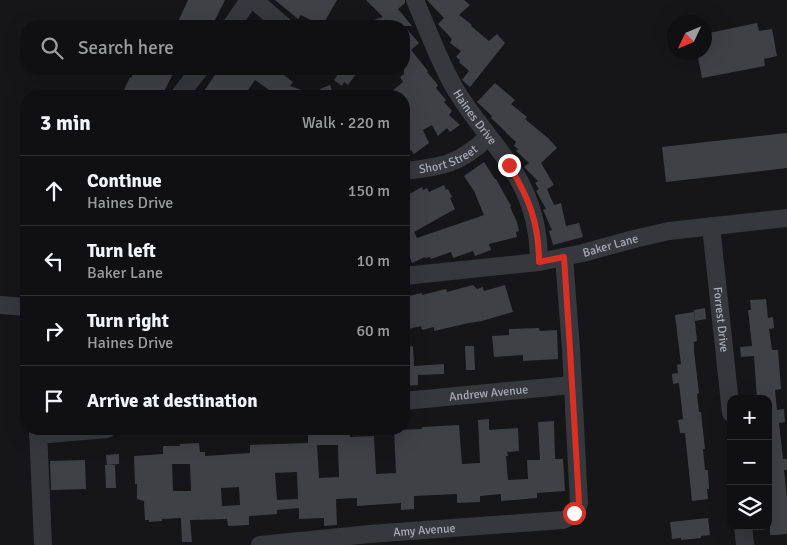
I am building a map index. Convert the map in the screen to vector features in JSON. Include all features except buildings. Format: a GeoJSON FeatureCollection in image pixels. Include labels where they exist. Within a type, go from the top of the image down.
{"type":"FeatureCollection","features":[{"type":"Feature","properties":{"kind":"street"},"geometry":{"type":"LineString","coordinates":[[235,20],[249,0]]}},
{"type":"Feature","properties":{"kind":"street"},"geometry":{"type":"LineString","coordinates":[[254,0],[277,20]]}},
{"type":"Feature","properties":{"kind":"street","name":"Haines Drive"},"geometry":{"type":"LineString","coordinates":[[415,0],[453,86],[470,114],[509,165],[522,187],[530,205],[535,224],[539,262]]}},
{"type":"Feature","properties":{"kind":"street"},"geometry":{"type":"LineString","coordinates":[[184,90],[195,75]]}},
{"type":"Feature","properties":{"kind":"street","name":"Short Street"},"geometry":{"type":"LineString","coordinates":[[410,170],[434,168],[449,163],[478,147],[488,137]]}},
{"type":"Feature","properties":{"kind":"street","name":"Baker Lane"},"geometry":{"type":"LineString","coordinates":[[410,275],[539,262],[669,231],[787,218]]}},
{"type":"Feature","properties":{"kind":"street","name":"Forrest Drive"},"geometry":{"type":"LineString","coordinates":[[711,226],[729,395]]}},
{"type":"Feature","properties":{"kind":"street"},"geometry":{"type":"LineString","coordinates":[[564,257],[572,386]]}},
{"type":"Feature","properties":{"kind":"street"},"geometry":{"type":"LineString","coordinates":[[0,305],[20,307]]}},
{"type":"Feature","properties":{"kind":"street","name":"Andrew Avenue"},"geometry":{"type":"LineString","coordinates":[[410,400],[572,386]]}},
{"type":"Feature","properties":{"kind":"street","name":"Amy Avenue"},"geometry":{"type":"LineString","coordinates":[[260,545],[569,518],[579,503],[572,386]]}},
{"type":"Feature","properties":{"kind":"street"},"geometry":{"type":"LineString","coordinates":[[38,435],[43,545]]}},
{"type":"Feature","properties":{"kind":"street"},"geometry":{"type":"LineString","coordinates":[[743,530],[745,545]]}},
{"type":"Feature","properties":{"kind":"route"},"geometry":{"type":"LineString","coordinates":[[509,165],[530,205],[539,248],[539,262],[564,257],[579,503],[574,513]]}}]}
